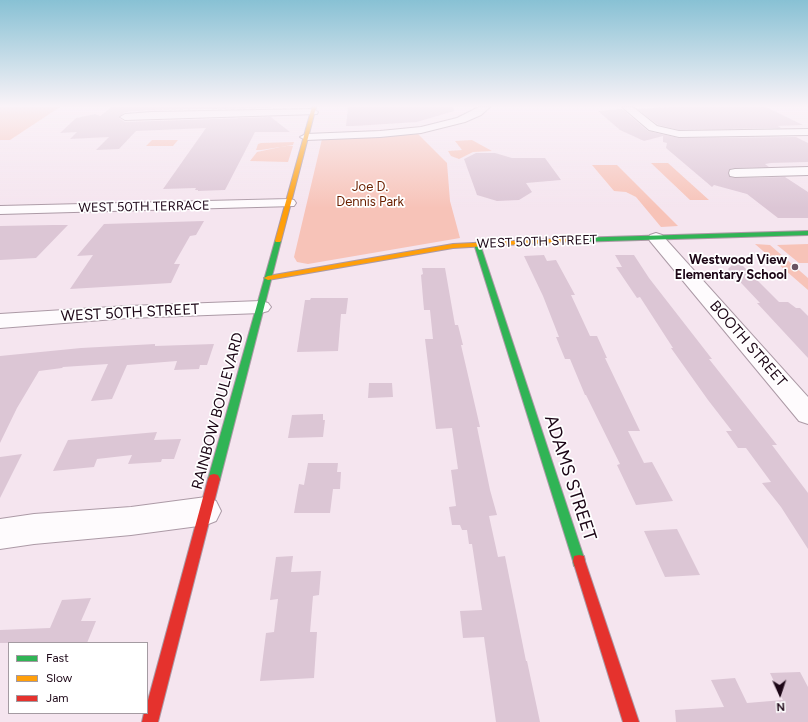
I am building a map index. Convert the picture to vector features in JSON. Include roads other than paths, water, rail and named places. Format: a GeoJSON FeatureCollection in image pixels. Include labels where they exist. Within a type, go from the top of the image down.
{"type":"FeatureCollection","features":[{"type":"Feature","properties":{"kind":"street","name":"RAINBOW BOULEVARD"},"geometry":{"type":"LineString","coordinates":[[150,722],[305,141]]}},
{"type":"Feature","properties":{"kind":"street"},"geometry":{"type":"LineString","coordinates":[[735,172],[808,171]]}},
{"type":"Feature","properties":{"kind":"street","name":"WEST 50TH TERRACE"},"geometry":{"type":"LineString","coordinates":[[0,210],[289,203]]}},
{"type":"Feature","properties":{"kind":"street","name":"WEST 50TH STREET"},"geometry":{"type":"LineString","coordinates":[[268,278],[433,248],[477,244],[808,233]]}},
{"type":"Feature","properties":{"kind":"street","name":"BOOTH STREET"},"geometry":{"type":"LineString","coordinates":[[656,238],[808,414]]}},
{"type":"Feature","properties":{"kind":"street","name":"ADAMS STREET"},"geometry":{"type":"LineString","coordinates":[[477,244],[632,722]]}},
{"type":"Feature","properties":{"kind":"street","name":"WEST 50TH STREET"},"geometry":{"type":"LineString","coordinates":[[0,321],[128,312],[261,307]]}},
{"type":"Feature","properties":{"kind":"street"},"geometry":{"type":"LineString","coordinates":[[0,534],[34,529],[131,521],[206,511]]}},
{"type":"Feature","properties":{"kind":"place","name":"Westwood View Elementary School"},"geometry":{"type":"Point","coordinates":[795,267]}},
{"type":"Feature","properties":{"kind":"park label","name":"Joe D. Dennis Park"},"geometry":{"type":"Point","coordinates":[370,194]}}]}
